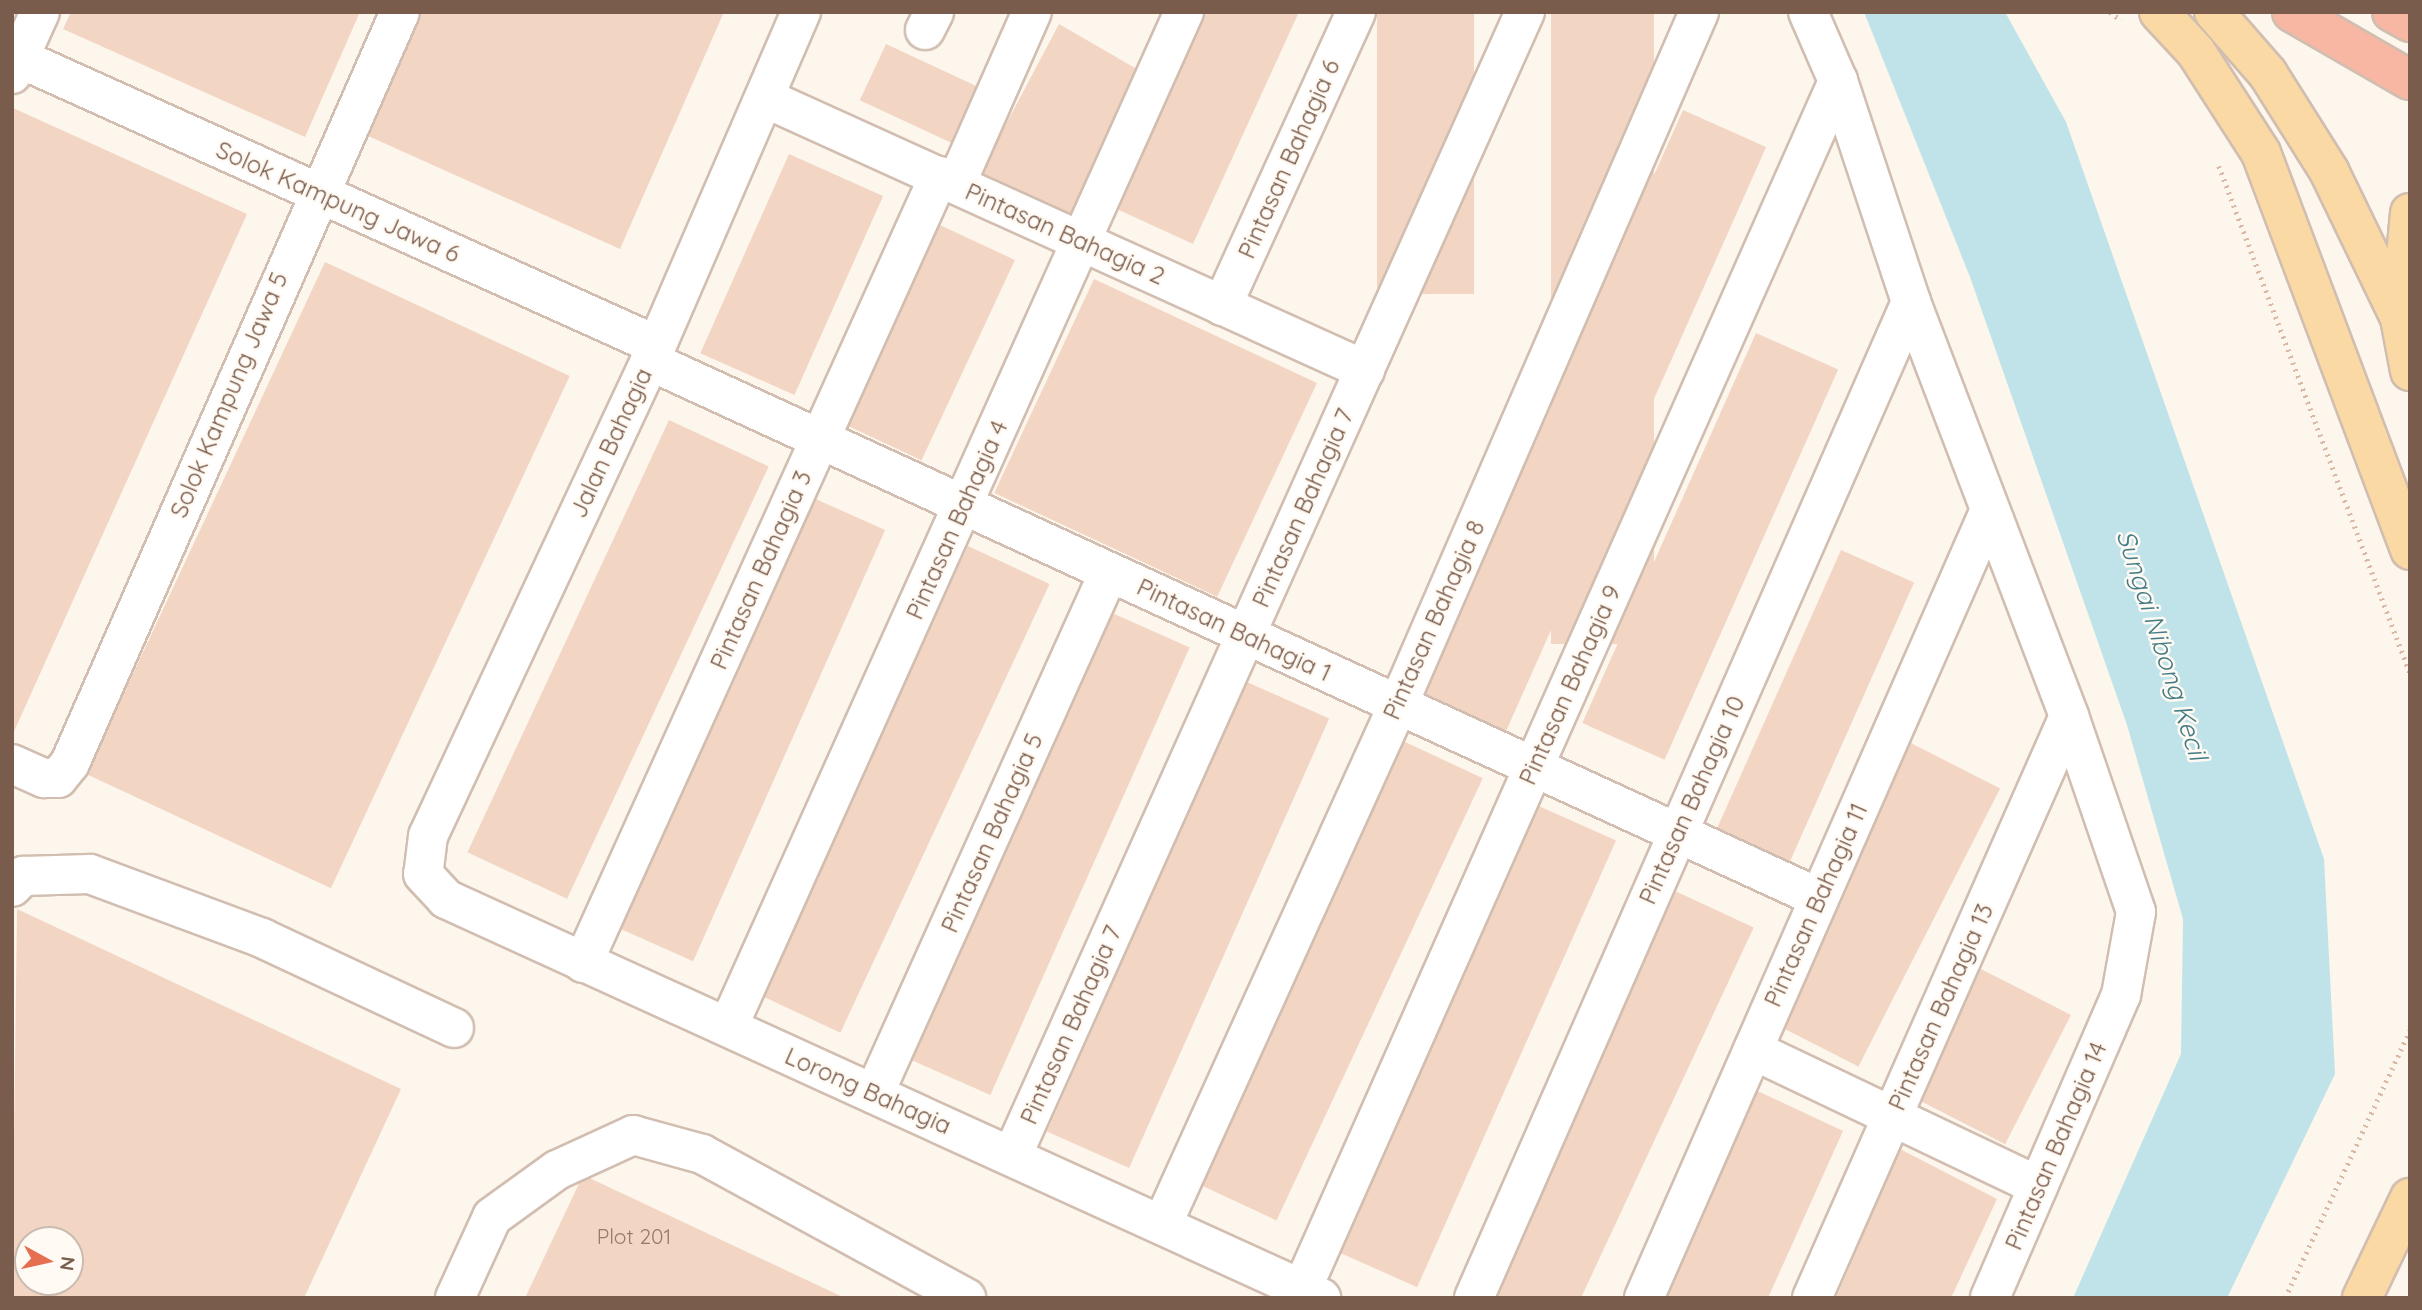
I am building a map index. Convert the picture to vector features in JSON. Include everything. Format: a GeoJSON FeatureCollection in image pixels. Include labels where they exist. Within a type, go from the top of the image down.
{"type":"FeatureCollection","features":[{"type":"Feature","properties":{"kind":"highway"},"geometry":{"type":"LineString","coordinates":[[2292,12],[2410,80]]}},
{"type":"Feature","properties":{"kind":"highway"},"geometry":{"type":"LineString","coordinates":[[2392,12],[2410,22]]}},
{"type":"Feature","properties":{"kind":"main road"},"geometry":{"type":"LineString","coordinates":[[2214,12],[2268,74],[2329,171],[2400,318],[2410,370]]}},
{"type":"Feature","properties":{"kind":"main road"},"geometry":{"type":"LineString","coordinates":[[2143,19],[2196,52],[2261,153],[2410,550]]}},
{"type":"Feature","properties":{"kind":"main road"},"geometry":{"type":"LineString","coordinates":[[2400,318],[2410,213]]}},
{"type":"Feature","properties":{"kind":"main road"},"geometry":{"type":"LineString","coordinates":[[2362,1298],[2410,1198]]}},
{"type":"Feature","properties":{"kind":"street","name":"Solok Kampung Jawa 6"},"geometry":{"type":"LineString","coordinates":[[40,12],[16,66],[317,193],[653,353]]}},
{"type":"Feature","properties":{"kind":"street","name":"Solok Kampung Jawa 5"},"geometry":{"type":"LineString","coordinates":[[12,764],[58,778],[71,763],[317,193],[400,12]]}},
{"type":"Feature","properties":{"kind":"street","name":"Jalan Bahagia"},"geometry":{"type":"LineString","coordinates":[[423,874],[428,836],[653,353],[801,12]]}},
{"type":"Feature","properties":{"kind":"street","name":"Pintasan Bahagia 3"},"geometry":{"type":"LineString","coordinates":[[583,963],[820,440],[1032,12]]}},
{"type":"Feature","properties":{"kind":"street","name":"Pintasan Bahagia 4"},"geometry":{"type":"LineString","coordinates":[[728,1027],[1184,12]]}},
{"type":"Feature","properties":{"kind":"street","name":"Pintasan Bahagia 6"},"geometry":{"type":"LineString","coordinates":[[1222,306],[1356,12]]}},
{"type":"Feature","properties":{"kind":"street","name":"Pintasan Bahagia 7"},"geometry":{"type":"LineString","coordinates":[[1012,1156],[1525,12]]}},
{"type":"Feature","properties":{"kind":"street","name":"Pintasan Bahagia 8"},"geometry":{"type":"LineString","coordinates":[[1162,1225],[1398,705],[1699,12]]}},
{"type":"Feature","properties":{"kind":"street","name":"Pintasan Bahagia 14"},"geometry":{"type":"LineString","coordinates":[[1808,12],[1838,80],[1911,302],[2069,716],[2136,912],[2121,995],[1990,1298]]}},
{"type":"Feature","properties":{"kind":"street","name":"Pintasan Bahagia 9"},"geometry":{"type":"LineString","coordinates":[[1311,1294],[1534,767],[1838,80]]}},
{"type":"Feature","properties":{"kind":"street","name":"Pintasan Bahagia 2"},"geometry":{"type":"LineString","coordinates":[[765,98],[1365,370]]}},
{"type":"Feature","properties":{"kind":"street","name":"Pintasan Bahagia 10"},"geometry":{"type":"LineString","coordinates":[[1474,1298],[1911,302]]}},
{"type":"Feature","properties":{"kind":"street","name":"Pintasan Bahagia 1"},"geometry":{"type":"LineString","coordinates":[[653,353],[820,440],[1819,898]]}},
{"type":"Feature","properties":{"kind":"street","name":"Pintasan Bahagia 11"},"geometry":{"type":"LineString","coordinates":[[1644,1298],[1989,512]]}},
{"type":"Feature","properties":{"kind":"street","name":"Pintasan Bahagia 5"},"geometry":{"type":"LineString","coordinates":[[874,1094],[1109,572]]}},
{"type":"Feature","properties":{"kind":"street","name":"Pintasan Bahagia 13"},"geometry":{"type":"LineString","coordinates":[[1812,1298],[2069,716]]}},
{"type":"Feature","properties":{"kind":"street"},"geometry":{"type":"LineString","coordinates":[[12,887],[23,876],[90,874],[262,939],[454,1028]]}},
{"type":"Feature","properties":{"kind":"street","name":"Lorong Bahagia"},"geometry":{"type":"LineString","coordinates":[[423,874],[446,899],[1311,1294]]}},
{"type":"Feature","properties":{"kind":"street"},"geometry":{"type":"LineString","coordinates":[[1753,1050],[2038,1186]]}},
{"type":"Feature","properties":{"kind":"street"},"geometry":{"type":"LineString","coordinates":[[455,1298],[492,1217],[557,1170],[633,1135],[702,1154],[966,1298]]}},
{"type":"Feature","properties":{"kind":"path"},"geometry":{"type":"LineString","coordinates":[[2110,12],[2143,19]]}},
{"type":"Feature","properties":{"kind":"path"},"geometry":{"type":"LineString","coordinates":[[2215,156],[2410,673]]}},
{"type":"Feature","properties":{"kind":"path"},"geometry":{"type":"LineString","coordinates":[[2285,1298],[2410,1030]]}},
{"type":"Feature","properties":{"kind":"water","name":"Sungai Nibong Kecil"},"geometry":{"type":"Polygon","coordinates":[[[1864,12],[2005,12],[2066,122],[2324,859],[2335,1074],[2227,1298],[2073,1298],[2181,1054],[2183,919],[2127,725],[1970,277],[1864,12]]]}},
{"type":"Feature","properties":{"kind":"building"},"geometry":{"type":"Polygon","coordinates":[[[71,12],[360,12],[305,137],[63,29],[71,12]]]}},
{"type":"Feature","properties":{"kind":"building"},"geometry":{"type":"Polygon","coordinates":[[[420,12],[724,12],[620,249],[366,135],[420,12]]]}},
{"type":"Feature","properties":{"kind":"building"},"geometry":{"type":"Polygon","coordinates":[[[1196,12],[1299,12],[1193,244],[1108,205],[1196,12]]]}},
{"type":"Feature","properties":{"kind":"building"},"geometry":{"type":"Polygon","coordinates":[[[1377,12],[1474,12],[1474,294],[1377,294],[1377,12]]]}},
{"type":"Feature","properties":{"kind":"building"},"geometry":{"type":"Polygon","coordinates":[[[1551,12],[1654,12],[1654,644],[1551,644],[1551,12]]]}},
{"type":"Feature","properties":{"kind":"building"},"geometry":{"type":"Polygon","coordinates":[[[1059,24],[1142,72],[1078,212],[1064,216],[977,179],[1059,24]]]}},
{"type":"Feature","properties":{"kind":"building"},"geometry":{"type":"Polygon","coordinates":[[[886,44],[978,87],[952,143],[860,100],[886,44]]]}},
{"type":"Feature","properties":{"kind":"building"},"geometry":{"type":"Polygon","coordinates":[[[13,108],[247,214],[12,736],[12,110],[13,108]]]}},
{"type":"Feature","properties":{"kind":"building"},"geometry":{"type":"Polygon","coordinates":[[[1683,110],[1766,147],[1505,733],[1422,696],[1683,110]]]}},
{"type":"Feature","properties":{"kind":"building"},"geometry":{"type":"Polygon","coordinates":[[[789,154],[883,196],[794,395],[700,353],[789,154]]]}},
{"type":"Feature","properties":{"kind":"building"},"geometry":{"type":"Polygon","coordinates":[[[927,219],[1015,260],[922,460],[834,419],[927,219]]]}},
{"type":"Feature","properties":{"kind":"building"},"geometry":{"type":"Polygon","coordinates":[[[325,262],[570,376],[331,888],[86,774],[325,262]]]}},
{"type":"Feature","properties":{"kind":"building"},"geometry":{"type":"Polygon","coordinates":[[[1094,279],[1317,383],[1217,597],[994,493],[1094,279]]]}},
{"type":"Feature","properties":{"kind":"building"},"geometry":{"type":"Polygon","coordinates":[[[1756,333],[1838,370],[1665,760],[1582,723],[1756,333]]]}},
{"type":"Feature","properties":{"kind":"building"},"geometry":{"type":"Polygon","coordinates":[[[669,420],[769,466],[567,899],[467,852],[669,420]]]}},
{"type":"Feature","properties":{"kind":"building"},"geometry":{"type":"Polygon","coordinates":[[[802,493],[885,530],[693,961],[610,924],[802,493]]]}},
{"type":"Feature","properties":{"kind":"building"},"geometry":{"type":"Polygon","coordinates":[[[968,546],[1050,584],[840,1033],[759,995],[968,546]]]}},
{"type":"Feature","properties":{"kind":"building"},"geometry":{"type":"Polygon","coordinates":[[[1841,550],[1914,583],[1789,864],[1716,831],[1841,550]]]}},
{"type":"Feature","properties":{"kind":"building"},"geometry":{"type":"Polygon","coordinates":[[[1101,608],[1190,647],[990,1095],[902,1056],[1101,608]]]}},
{"type":"Feature","properties":{"kind":"building"},"geometry":{"type":"Polygon","coordinates":[[[1247,682],[1329,719],[1129,1168],[1047,1131],[1247,682]]]}},
{"type":"Feature","properties":{"kind":"building"},"geometry":{"type":"Polygon","coordinates":[[[1903,739],[2000,788],[1858,1066],[1761,1017],[1903,739]]]}},
{"type":"Feature","properties":{"kind":"building"},"geometry":{"type":"Polygon","coordinates":[[[1403,741],[1483,778],[1277,1220],[1197,1183],[1403,741]]]}},
{"type":"Feature","properties":{"kind":"building"},"geometry":{"type":"Polygon","coordinates":[[[1532,803],[1616,840],[1417,1287],[1333,1250],[1532,803]]]}},
{"type":"Feature","properties":{"kind":"building"},"geometry":{"type":"Polygon","coordinates":[[[1673,890],[1754,928],[1581,1298],[1493,1298],[1485,1294],[1673,890]]]}},
{"type":"Feature","properties":{"kind":"building"},"geometry":{"type":"Polygon","coordinates":[[[17,909],[401,1089],[304,1298],[12,1298],[17,909]]]}},
{"type":"Feature","properties":{"kind":"building"},"geometry":{"type":"Polygon","coordinates":[[[1973,965],[2071,1015],[2005,1144],[1907,1094],[1973,965]]]}},
{"type":"Feature","properties":{"kind":"building"},"geometry":{"type":"Polygon","coordinates":[[[1751,1088],[1843,1131],[1768,1298],[1654,1298],[1751,1088]]]}},
{"type":"Feature","properties":{"kind":"building"},"geometry":{"type":"Polygon","coordinates":[[[1900,1149],[1997,1199],[1951,1298],[1836,1298],[1900,1149]]]}},
{"type":"Feature","properties":{"kind":"building"},"geometry":{"type":"Polygon","coordinates":[[[583,1175],[845,1298],[525,1298],[583,1175]]]}}]}
